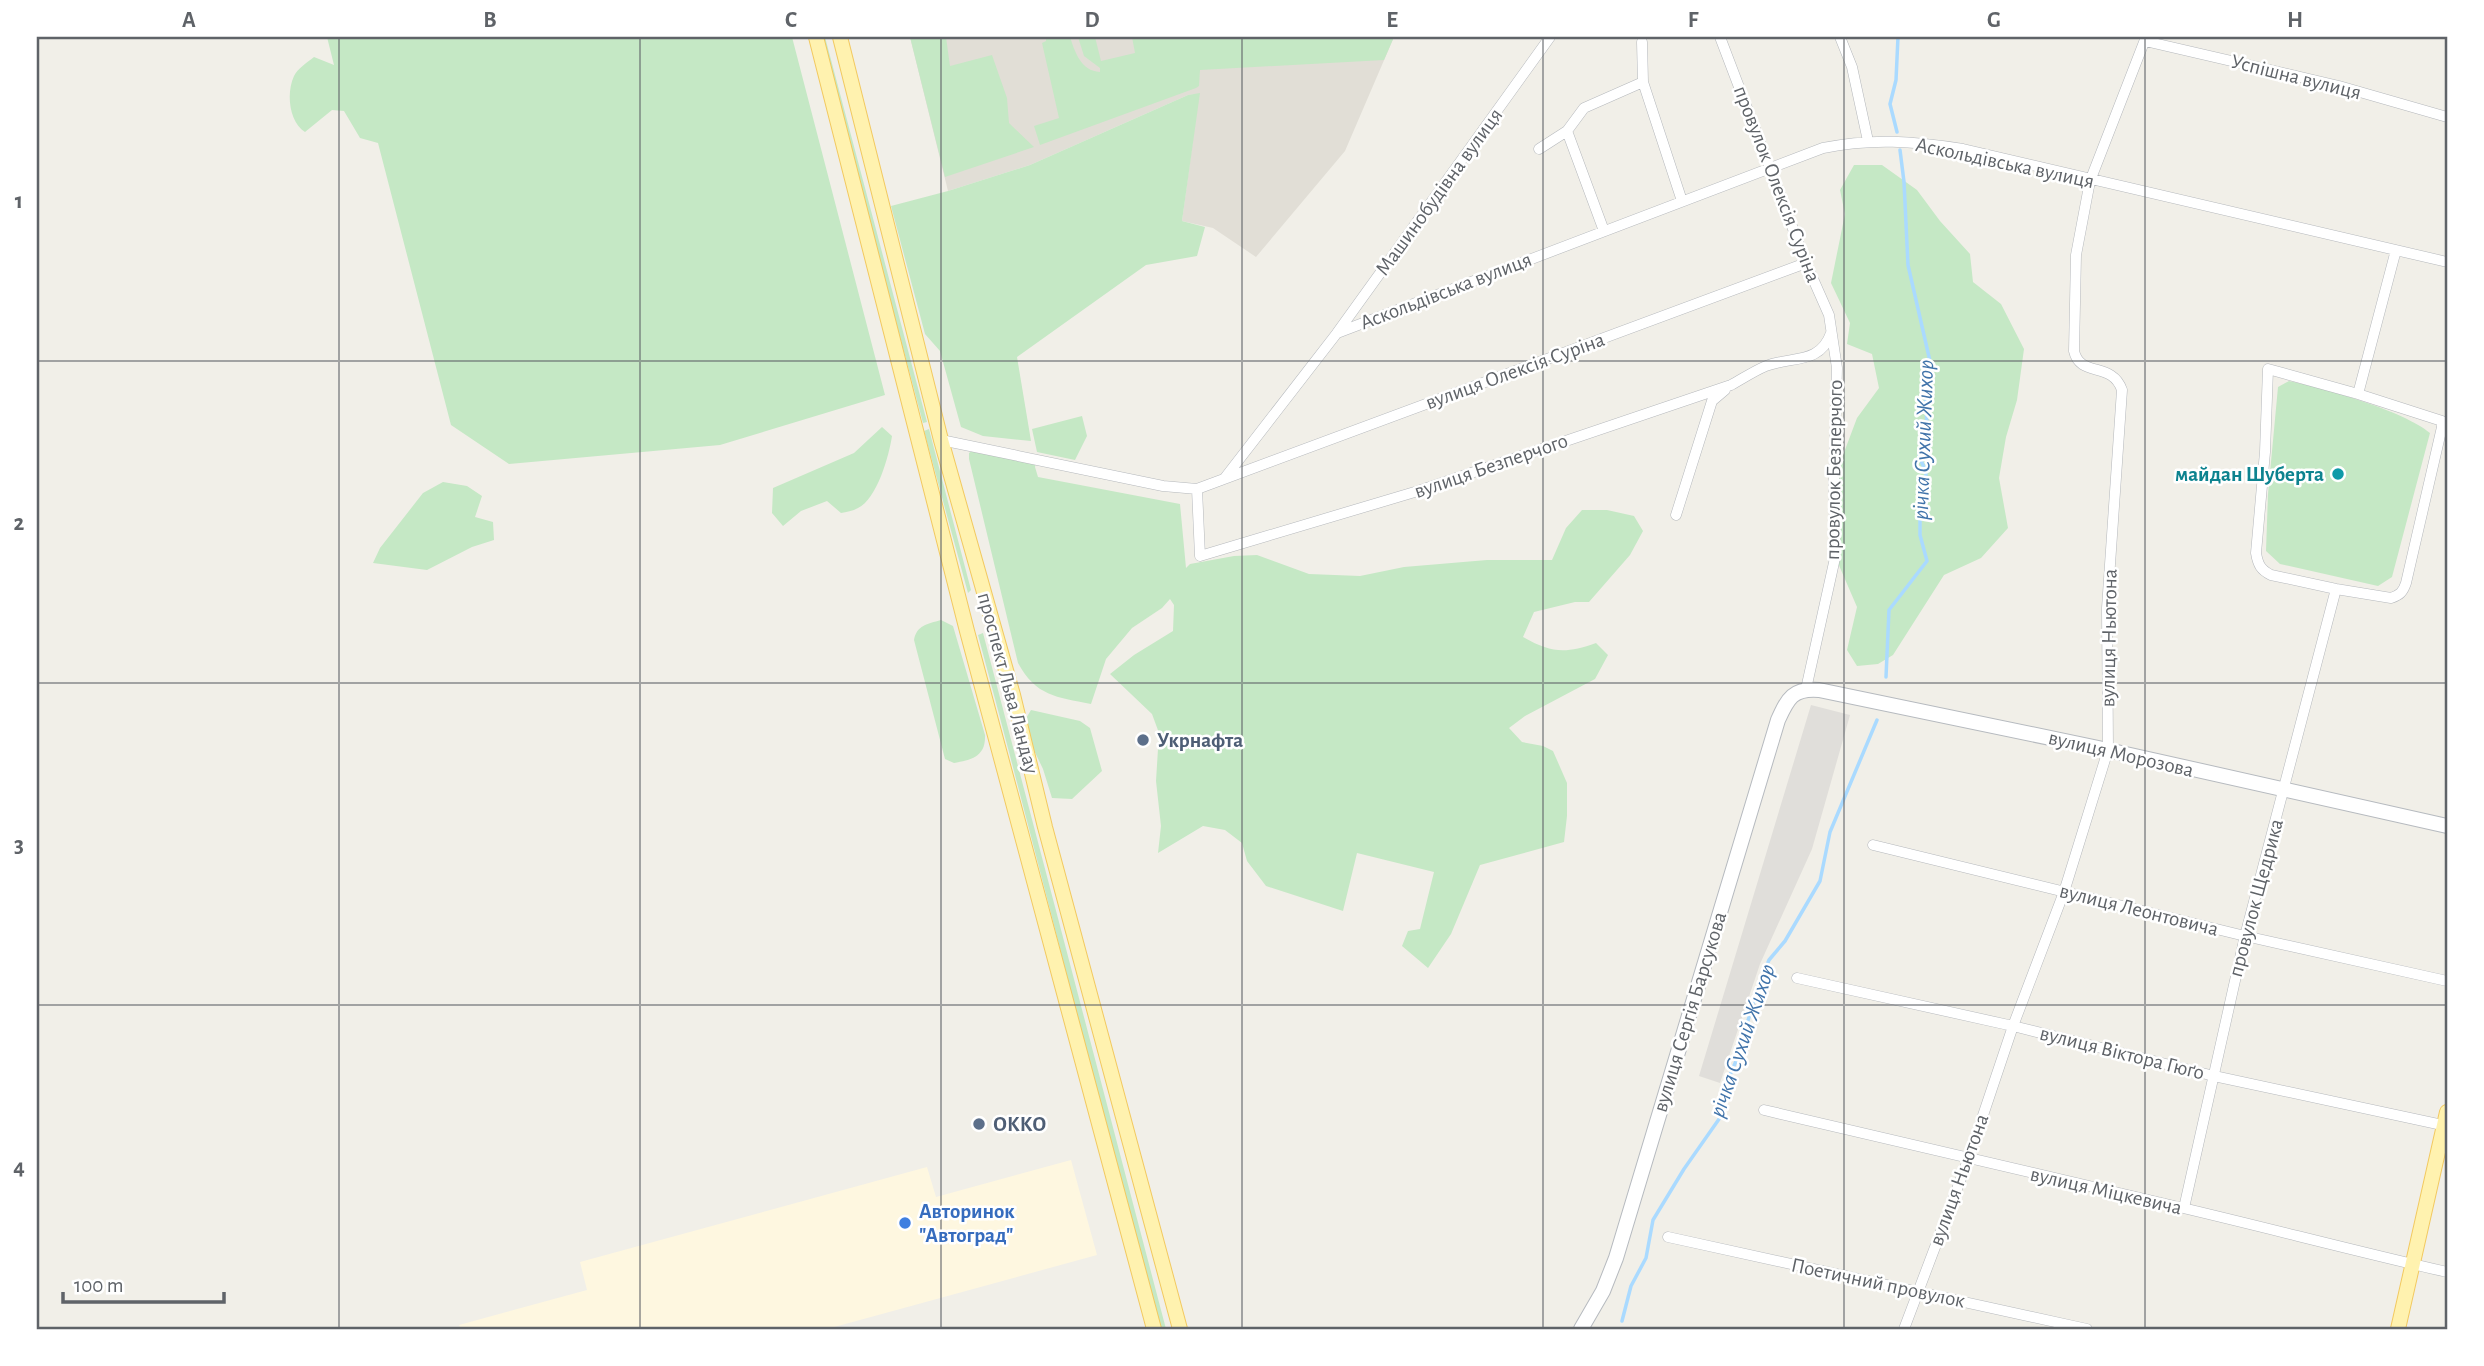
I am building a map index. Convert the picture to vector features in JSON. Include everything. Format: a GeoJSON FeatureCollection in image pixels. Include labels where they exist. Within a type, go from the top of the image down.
{"type":"FeatureCollection","features":[{"type":"Feature","properties":{"kind":"main road","name":"проспект Льва Ландау"},"geometry":{"type":"LineString","coordinates":[[816,37],[967,631],[1154,1329]]}},
{"type":"Feature","properties":{"kind":"main road","name":"проспект Льва Ландау"},"geometry":{"type":"LineString","coordinates":[[840,37],[942,440],[1013,695],[1045,827],[1180,1329]]}},
{"type":"Feature","properties":{"kind":"main road"},"geometry":{"type":"LineString","coordinates":[[967,631],[993,624]]}},
{"type":"Feature","properties":{"kind":"main road","name":"вулиця Морозова"},"geometry":{"type":"LineString","coordinates":[[1800,691],[1832,692],[2108,750],[2447,827]]}},
{"type":"Feature","properties":{"kind":"main road","name":"вулиця Сергія Барсукова"},"geometry":{"type":"LineString","coordinates":[[1581,1329],[1603,1291],[1616,1258],[1778,720],[1785,704],[1800,691]]}},
{"type":"Feature","properties":{"kind":"main road"},"geometry":{"type":"LineString","coordinates":[[2398,1329],[2446,1121]]}},
{"type":"Feature","properties":{"kind":"street","name":"Машинобудівна вулиця"},"geometry":{"type":"LineString","coordinates":[[1224,480],[1337,333],[1550,37]]}},
{"type":"Feature","properties":{"kind":"street","name":"провулок Олексія Суріна"},"geometry":{"type":"LineString","coordinates":[[1720,37],[1829,315],[1830,333]]}},
{"type":"Feature","properties":{"kind":"street"},"geometry":{"type":"LineString","coordinates":[[1840,37],[1852,68],[1868,141]]}},
{"type":"Feature","properties":{"kind":"street","name":"Успішна вулиця"},"geometry":{"type":"LineString","coordinates":[[2146,39],[2339,86],[2447,117]]}},
{"type":"Feature","properties":{"kind":"street","name":"вулиця Ньютона"},"geometry":{"type":"LineString","coordinates":[[1904,1329],[2064,892],[2108,750],[2107,608],[2122,390],[2118,380],[2111,374],[2081,365],[2076,360],[2076,255],[2090,181],[2146,39]]}},
{"type":"Feature","properties":{"kind":"street"},"geometry":{"type":"LineString","coordinates":[[1643,42],[1643,82],[1682,201]]}},
{"type":"Feature","properties":{"kind":"street"},"geometry":{"type":"LineString","coordinates":[[1538,149],[1567,131],[1584,108],[1643,82]]}},
{"type":"Feature","properties":{"kind":"street"},"geometry":{"type":"LineString","coordinates":[[1567,131],[1604,231]]}},
{"type":"Feature","properties":{"kind":"street","name":"Аскольдівська вулиця"},"geometry":{"type":"LineString","coordinates":[[1337,333],[1823,148],[1868,141],[1919,142],[1963,149],[2090,181],[2447,262]]}},
{"type":"Feature","properties":{"kind":"street"},"geometry":{"type":"LineString","coordinates":[[2358,394],[2396,250]]}},
{"type":"Feature","properties":{"kind":"street","name":"вулиця Олексія Суріна"},"geometry":{"type":"LineString","coordinates":[[1197,489],[1807,263]]}},
{"type":"Feature","properties":{"kind":"street","name":"вулиця Безперчого"},"geometry":{"type":"LineString","coordinates":[[1197,489],[1200,555],[1418,491],[1731,385],[1766,366],[1811,357],[1827,345],[1830,333]]}},
{"type":"Feature","properties":{"kind":"street","name":"провулок Безперчого"},"geometry":{"type":"LineString","coordinates":[[1800,691],[1835,558],[1837,368],[1830,333]]}},
{"type":"Feature","properties":{"kind":"street"},"geometry":{"type":"LineString","coordinates":[[2268,369],[2358,394],[2442,421],[2404,590],[2391,598],[2271,575],[2258,565],[2256,554],[2265,452],[2268,369]]}},
{"type":"Feature","properties":{"kind":"street"},"geometry":{"type":"LineString","coordinates":[[1676,514],[1712,401],[1731,385]]}},
{"type":"Feature","properties":{"kind":"street"},"geometry":{"type":"LineString","coordinates":[[942,440],[1167,487],[1197,489]]}},
{"type":"Feature","properties":{"kind":"street","name":"провулок Щедрика"},"geometry":{"type":"LineString","coordinates":[[2184,1208],[2245,936],[2336,589]]}},
{"type":"Feature","properties":{"kind":"street","name":"вулиця Леонтовича"},"geometry":{"type":"LineString","coordinates":[[1872,845],[2245,936],[2447,981]]}},
{"type":"Feature","properties":{"kind":"street","name":"вулиця Віктора Гюґо"},"geometry":{"type":"LineString","coordinates":[[1797,978],[2013,1026],[2214,1076],[2446,1121]]}},
{"type":"Feature","properties":{"kind":"street","name":"вулиця Міцкевича"},"geometry":{"type":"LineString","coordinates":[[1764,1110],[2447,1272]]}},
{"type":"Feature","properties":{"kind":"street","name":"Поетичний провулок"},"geometry":{"type":"LineString","coordinates":[[1668,1237],[2087,1329]]}},
{"type":"Feature","properties":{"kind":"shaded area"},"geometry":{"type":"Polygon","coordinates":[[[910,37],[1394,37],[1345,151],[1256,257],[1213,228],[1182,221],[1199,94],[1188,95],[1030,165],[948,191],[910,37]]]}},
{"type":"Feature","properties":{"kind":"shaded area"},"geometry":{"type":"Polygon","coordinates":[[[1811,705],[1850,715],[1812,849],[1760,964],[1720,1083],[1699,1076],[1811,705]]]}},
{"type":"Feature","properties":{"kind":"shaded area","name":"Авторинок \"Автоград\""},"geometry":{"type":"Polygon","coordinates":[[[1071,1160],[1097,1255],[827,1329],[461,1329],[459,1325],[587,1290],[580,1262],[927,1167],[936,1197],[1071,1160]]]}},
{"type":"Feature","properties":{"kind":"green space"},"geometry":{"type":"Polygon","coordinates":[[[327,37],[792,37],[885,395],[720,445],[509,464],[451,425],[378,143],[360,138],[344,111],[332,110],[305,132],[292,114],[290,91],[298,71],[314,57],[334,65],[327,37]]]}},
{"type":"Feature","properties":{"kind":"green space"},"geometry":{"type":"Polygon","coordinates":[[[820,37],[825,37],[927,422],[923,423],[820,37]]]}},
{"type":"Feature","properties":{"kind":"green space"},"geometry":{"type":"Polygon","coordinates":[[[910,37],[946,37],[950,66],[992,55],[1007,98],[1009,123],[1034,147],[945,177],[910,37]]]}},
{"type":"Feature","properties":{"kind":"green space"},"geometry":{"type":"Polygon","coordinates":[[[1046,37],[1070,37],[1083,64],[1100,72],[1100,68],[1084,56],[1078,37],[1095,37],[1101,61],[1135,53],[1132,37],[1394,37],[1384,60],[1200,70],[1199,86],[1196,88],[1040,145],[1034,126],[1059,118],[1042,43],[1046,41],[1046,37]]]}},
{"type":"Feature","properties":{"kind":"green space"},"geometry":{"type":"Polygon","coordinates":[[[1200,93],[1182,221],[1205,227],[1197,256],[1146,265],[1017,357],[1031,441],[983,436],[961,427],[940,351],[925,334],[891,206],[1030,165],[1188,95],[1200,93]]]}},
{"type":"Feature","properties":{"kind":"green space"},"geometry":{"type":"Polygon","coordinates":[[[1854,165],[1882,165],[1917,190],[1970,254],[1973,282],[2001,304],[2024,349],[2017,400],[2006,437],[1999,478],[2008,528],[1981,558],[1944,575],[1893,655],[1878,664],[1857,666],[1847,650],[1857,607],[1838,563],[1834,479],[1857,418],[1879,388],[1872,354],[1847,344],[1850,323],[1831,283],[1845,214],[1840,190],[1854,165]]]}},
{"type":"Feature","properties":{"kind":"green space"},"geometry":{"type":"Polygon","coordinates":[[[2289,381],[2383,409],[2430,433],[2392,577],[2378,586],[2280,564],[2266,551],[2268,494],[2278,387],[2289,381]]]}},
{"type":"Feature","properties":{"kind":"green space"},"geometry":{"type":"Polygon","coordinates":[[[1082,416],[1087,436],[1075,460],[1037,452],[1032,429],[1082,416]]]}},
{"type":"Feature","properties":{"kind":"green space"},"geometry":{"type":"Polygon","coordinates":[[[882,427],[892,436],[881,476],[865,503],[854,510],[841,513],[827,501],[801,511],[783,526],[772,513],[773,488],[854,453],[882,427]]]}},
{"type":"Feature","properties":{"kind":"green space"},"geometry":{"type":"Polygon","coordinates":[[[929,429],[971,590],[968,593],[924,431],[929,429]]]}},
{"type":"Feature","properties":{"kind":"green space"},"geometry":{"type":"Polygon","coordinates":[[[976,448],[1036,461],[1038,477],[1180,504],[1186,568],[1190,564],[1257,555],[1309,574],[1360,576],[1404,567],[1487,560],[1552,560],[1566,528],[1582,510],[1607,510],[1634,516],[1643,531],[1630,555],[1589,602],[1575,602],[1534,612],[1523,637],[1558,650],[1596,643],[1608,655],[1595,679],[1525,716],[1509,728],[1522,742],[1553,751],[1567,783],[1564,842],[1480,865],[1451,934],[1428,968],[1402,946],[1408,931],[1420,929],[1434,872],[1357,853],[1343,911],[1266,886],[1247,861],[1242,843],[1225,830],[1203,826],[1158,853],[1161,826],[1156,781],[1159,733],[1152,714],[1110,674],[1134,655],[1173,631],[1174,605],[1170,599],[1162,608],[1132,628],[1106,659],[1091,704],[1057,697],[1040,689],[1018,663],[969,459],[969,453],[976,448]]]}},
{"type":"Feature","properties":{"kind":"green space"},"geometry":{"type":"Polygon","coordinates":[[[443,482],[467,486],[482,496],[475,517],[493,522],[494,540],[472,547],[427,570],[373,563],[380,548],[423,493],[443,482]]]}},
{"type":"Feature","properties":{"kind":"green space"},"geometry":{"type":"Polygon","coordinates":[[[941,620],[953,626],[985,735],[980,753],[972,759],[954,763],[945,759],[914,640],[920,628],[941,620]]]}},
{"type":"Feature","properties":{"kind":"green space"},"geometry":{"type":"Polygon","coordinates":[[[983,633],[1166,1329],[1160,1329],[1114,1156],[978,635],[983,633]]]}},
{"type":"Feature","properties":{"kind":"green space"},"geometry":{"type":"Polygon","coordinates":[[[1031,710],[1080,721],[1090,728],[1102,771],[1072,799],[1052,798],[1025,720],[1031,710]]]}},
{"type":"Feature","properties":{"kind":"waterway","name":"річка Сухий Жихор"},"geometry":{"type":"LineString","coordinates":[[1897,132],[1890,104],[1896,80],[1898,37]]}},
{"type":"Feature","properties":{"kind":"waterway","name":"річка Сухий Жихор"},"geometry":{"type":"LineString","coordinates":[[1886,677],[1889,610],[1927,561],[1920,535],[1926,472],[1919,456],[1928,441],[1925,390],[1932,370],[1908,265],[1900,150]]}},
{"type":"Feature","properties":{"kind":"waterway","name":"річка Сухий Жихор"},"geometry":{"type":"LineString","coordinates":[[1622,1321],[1631,1286],[1646,1258],[1653,1220],[1684,1169],[1724,1112],[1724,1089],[1736,1061],[1757,990],[1769,960],[1785,941],[1820,881],[1830,832],[1877,720]]}},
{"type":"Feature","properties":{"kind":"place","name":"майдан Шуберта"},"geometry":{"type":"Point","coordinates":[2338,474]}},
{"type":"Feature","properties":{"kind":"place","name":"Укрнафта"},"geometry":{"type":"Point","coordinates":[1143,740]}},
{"type":"Feature","properties":{"kind":"place","name":"ОККО"},"geometry":{"type":"Point","coordinates":[979,1124]}},
{"type":"Feature","properties":{"kind":"place","name":"Авторинок \"Автоград\""},"geometry":{"type":"Point","coordinates":[905,1223]}}]}
